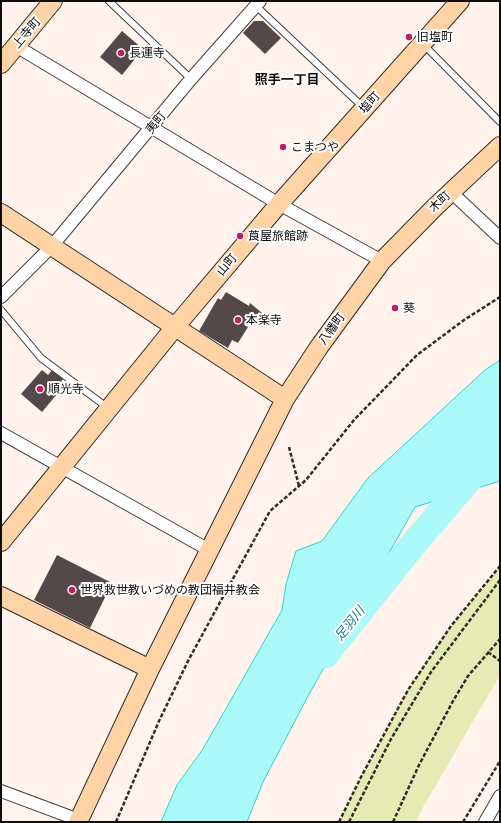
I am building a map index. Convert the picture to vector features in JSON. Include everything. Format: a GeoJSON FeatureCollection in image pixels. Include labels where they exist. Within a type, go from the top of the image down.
{"type":"FeatureCollection","features":[{"type":"Feature","properties":{"kind":"street","name":"上寺町"},"geometry":{"type":"LineString","coordinates":[[1,64],[53,1]]}},
{"type":"Feature","properties":{"kind":"street","name":"塩町"},"geometry":{"type":"LineString","coordinates":[[279,204],[460,1]]}},
{"type":"Feature","properties":{"kind":"street","name":"夷町"},"geometry":{"type":"LineString","coordinates":[[1,297],[52,246],[153,127],[255,3]]}},
{"type":"Feature","properties":{"kind":"street"},"geometry":{"type":"LineString","coordinates":[[16,46],[279,204],[382,261]]}},
{"type":"Feature","properties":{"kind":"street","name":"木町"},"geometry":{"type":"LineString","coordinates":[[382,261],[451,192],[500,146]]}},
{"type":"Feature","properties":{"kind":"street"},"geometry":{"type":"LineString","coordinates":[[451,192],[500,238]]}},
{"type":"Feature","properties":{"kind":"street","name":"山町"},"geometry":{"type":"LineString","coordinates":[[1,542],[175,327],[279,204]]}},
{"type":"Feature","properties":{"kind":"street"},"geometry":{"type":"LineString","coordinates":[[1,212],[285,399]]}},
{"type":"Feature","properties":{"kind":"street","name":"八幡町"},"geometry":{"type":"LineString","coordinates":[[78,821],[150,669],[285,399],[319,347],[382,261]]}},
{"type":"Feature","properties":{"kind":"street"},"geometry":{"type":"LineString","coordinates":[[1,433],[209,550]]}},
{"type":"Feature","properties":{"kind":"street"},"geometry":{"type":"LineString","coordinates":[[1,596],[150,669]]}},
{"type":"Feature","properties":{"kind":"street"},"geometry":{"type":"LineString","coordinates":[[1,791],[78,821]]}},
{"type":"Feature","properties":{"kind":"street"},"geometry":{"type":"LineString","coordinates":[[485,822],[500,796]]}},
{"type":"Feature","properties":{"kind":"lane"},"geometry":{"type":"LineString","coordinates":[[109,1],[191,79]]}},
{"type":"Feature","properties":{"kind":"lane"},"geometry":{"type":"LineString","coordinates":[[255,3],[365,109]]}},
{"type":"Feature","properties":{"kind":"lane"},"geometry":{"type":"LineString","coordinates":[[423,43],[500,122]]}},
{"type":"Feature","properties":{"kind":"lane"},"geometry":{"type":"LineString","coordinates":[[1,310],[41,358],[109,409]]}},
{"type":"Feature","properties":{"kind":"path"},"geometry":{"type":"LineString","coordinates":[[116,822],[159,721],[193,652],[270,511],[306,480],[354,420],[417,355],[464,320],[500,297]]}},
{"type":"Feature","properties":{"kind":"path"},"geometry":{"type":"LineString","coordinates":[[289,447],[299,486]]}},
{"type":"Feature","properties":{"kind":"path"},"geometry":{"type":"LineString","coordinates":[[339,822],[361,777],[408,690],[451,626],[500,566]]}},
{"type":"Feature","properties":{"kind":"path"},"geometry":{"type":"LineString","coordinates":[[349,822],[391,739],[431,672],[500,580]]}},
{"type":"Feature","properties":{"kind":"path"},"geometry":{"type":"LineString","coordinates":[[393,822],[419,765],[468,676],[500,640]]}},
{"type":"Feature","properties":{"kind":"path"},"geometry":{"type":"LineString","coordinates":[[488,652],[500,661]]}},
{"type":"Feature","properties":{"kind":"path"},"geometry":{"type":"LineString","coordinates":[[463,822],[500,761]]}},
{"type":"Feature","properties":{"kind":"green space"},"geometry":{"type":"Polygon","coordinates":[[[500,566],[500,675],[422,809],[416,822],[339,822],[361,777],[408,690],[451,626],[500,566]]]}},
{"type":"Feature","properties":{"kind":"water"},"geometry":{"type":"Polygon","coordinates":[[[500,360],[500,481],[415,507],[308,696],[263,782],[247,822],[161,822],[177,785],[203,749],[282,610],[286,584],[296,551],[322,541],[368,478],[485,370],[500,360]]]}},
{"type":"Feature","properties":{"kind":"building"},"geometry":{"type":"Polygon","coordinates":[[[254,21],[263,21],[281,38],[265,54],[243,33],[254,21]]]}},
{"type":"Feature","properties":{"kind":"building"},"geometry":{"type":"Polygon","coordinates":[[[122,31],[143,49],[122,75],[100,57],[122,31]]]}},
{"type":"Feature","properties":{"kind":"building"},"geometry":{"type":"Polygon","coordinates":[[[226,292],[249,306],[250,303],[262,313],[255,325],[247,320],[244,325],[248,327],[238,343],[232,340],[228,348],[199,331],[218,298],[221,300],[226,292]]]}},
{"type":"Feature","properties":{"kind":"building"},"geometry":{"type":"Polygon","coordinates":[[[42,370],[48,375],[52,370],[63,379],[60,384],[63,387],[42,412],[21,394],[42,370]]]}},
{"type":"Feature","properties":{"kind":"building"},"geometry":{"type":"Polygon","coordinates":[[[57,555],[112,583],[90,628],[34,600],[57,555]]]}},
{"type":"Feature","properties":{"kind":"waterway","name":"足羽川"},"geometry":{"type":"LineString","coordinates":[[325,655],[411,547],[488,457],[500,448]]}},
{"type":"Feature","properties":{"kind":"place","name":"旧塩町"},"geometry":{"type":"Point","coordinates":[409,37]}},
{"type":"Feature","properties":{"kind":"place","name":"長運寺"},"geometry":{"type":"Point","coordinates":[121,53]}},
{"type":"Feature","properties":{"kind":"place","name":"こまつや"},"geometry":{"type":"Point","coordinates":[283,147]}},
{"type":"Feature","properties":{"kind":"place","name":"莨屋旅館跡"},"geometry":{"type":"Point","coordinates":[240,236]}},
{"type":"Feature","properties":{"kind":"place","name":"葵"},"geometry":{"type":"Point","coordinates":[395,308]}},
{"type":"Feature","properties":{"kind":"place","name":"本楽寺"},"geometry":{"type":"Point","coordinates":[238,320]}},
{"type":"Feature","properties":{"kind":"place","name":"順光寺"},"geometry":{"type":"Point","coordinates":[40,389]}},
{"type":"Feature","properties":{"kind":"place","name":"世界救世教いづめの教団福井教会"},"geometry":{"type":"Point","coordinates":[72,590]}},
{"type":"Feature","properties":{"kind":"district","name":"照手一丁目"},"geometry":{"type":"Point","coordinates":[287,80]}}]}
